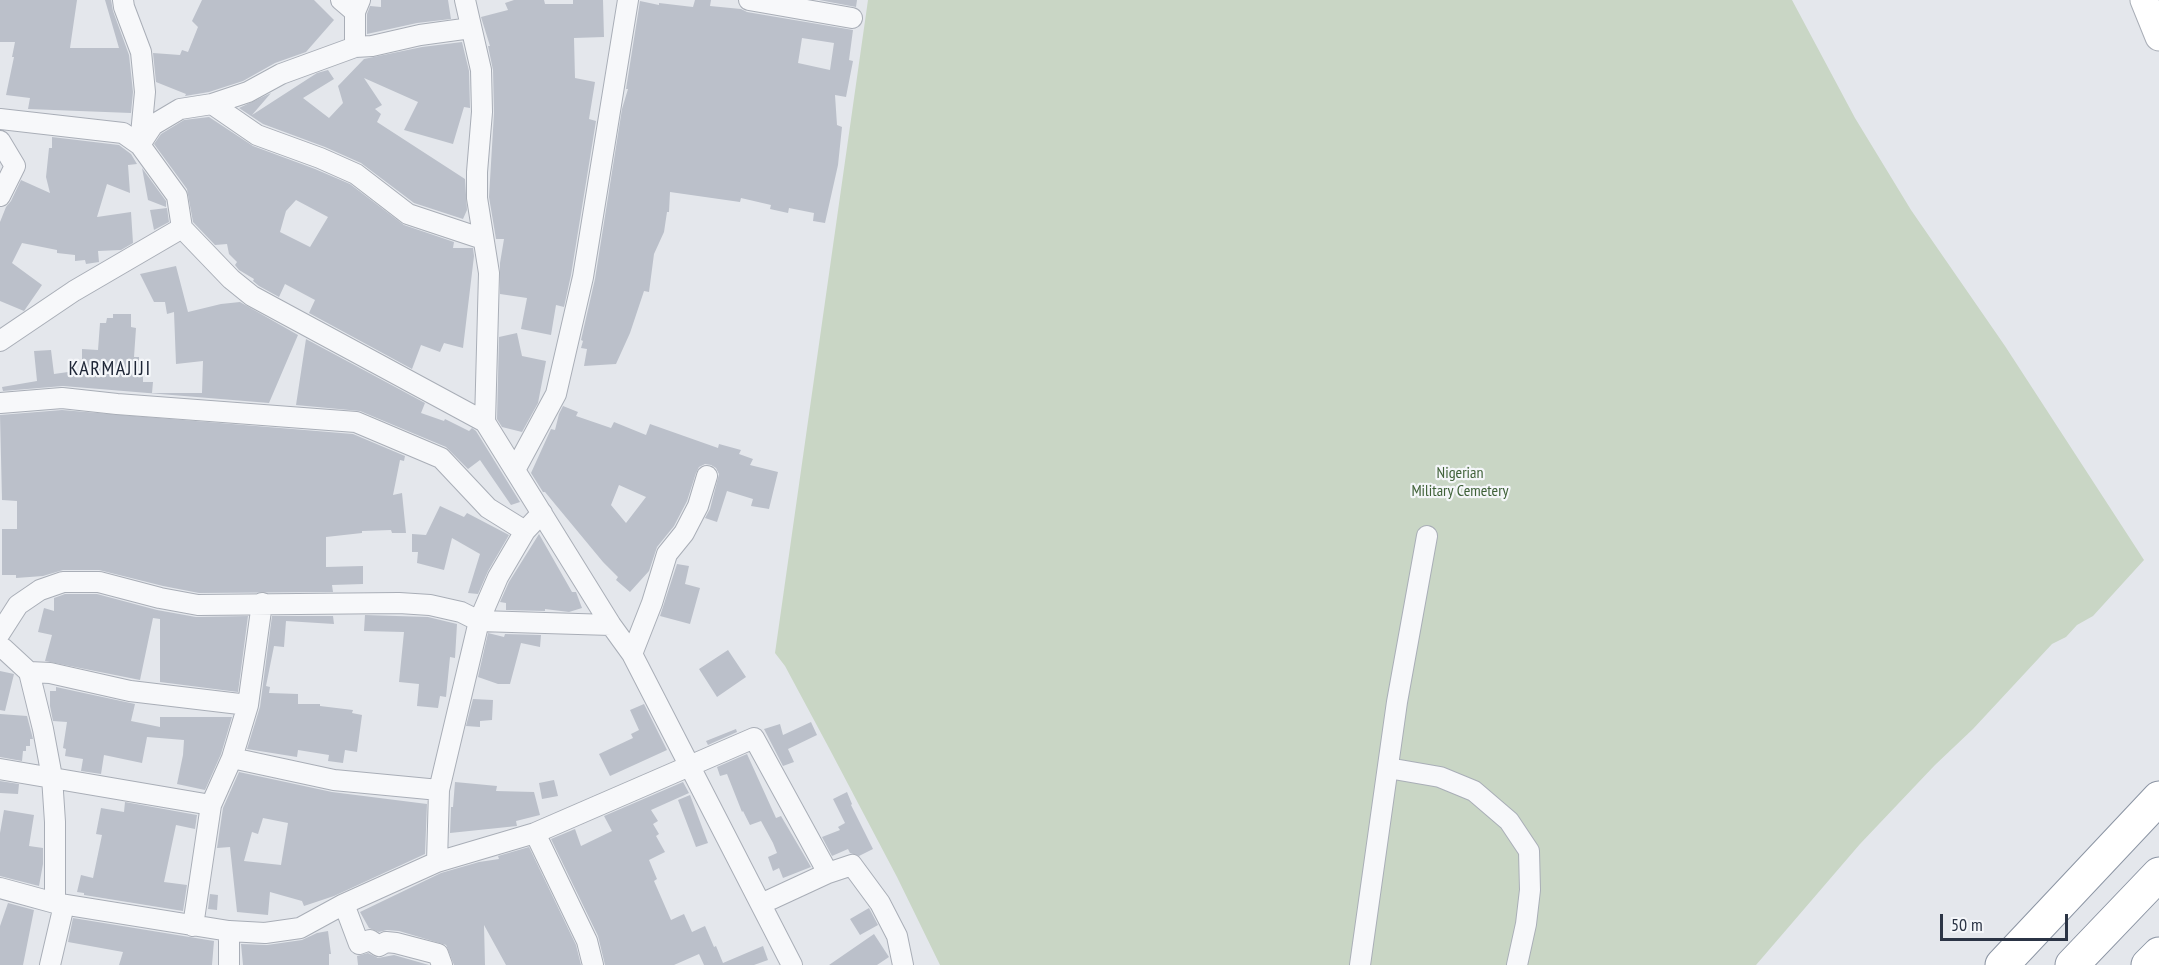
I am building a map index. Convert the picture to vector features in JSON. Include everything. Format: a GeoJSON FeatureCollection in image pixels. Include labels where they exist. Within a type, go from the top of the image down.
{"type":"FeatureCollection","features":[{"type":"Feature","properties":{"kind":"highway"},"geometry":{"type":"LineString","coordinates":[[2002,965],[2159,798]]}},
{"type":"Feature","properties":{"kind":"highway"},"geometry":{"type":"LineString","coordinates":[[2072,965],[2159,874]]}},
{"type":"Feature","properties":{"kind":"highway"},"geometry":{"type":"LineString","coordinates":[[2148,965],[2159,954]]}},
{"type":"Feature","properties":{"kind":"street"},"geometry":{"type":"LineString","coordinates":[[123,0],[141,52],[145,92],[140,146]]}},
{"type":"Feature","properties":{"kind":"street"},"geometry":{"type":"LineString","coordinates":[[515,470],[556,394],[583,277],[628,0]]}},
{"type":"Feature","properties":{"kind":"street"},"geometry":{"type":"LineString","coordinates":[[748,0],[852,18]]}},
{"type":"Feature","properties":{"kind":"street"},"geometry":{"type":"LineString","coordinates":[[2144,0],[2159,37]]}},
{"type":"Feature","properties":{"kind":"street"},"geometry":{"type":"LineString","coordinates":[[471,2],[471,28],[481,70],[482,112],[477,198],[489,273],[485,422]]}},
{"type":"Feature","properties":{"kind":"street"},"geometry":{"type":"LineString","coordinates":[[352,4],[355,47]]}},
{"type":"Feature","properties":{"kind":"street"},"geometry":{"type":"LineString","coordinates":[[140,146],[153,125],[180,109],[212,104],[248,92],[281,74],[355,47],[471,28]]}},
{"type":"Feature","properties":{"kind":"street"},"geometry":{"type":"LineString","coordinates":[[212,104],[256,135],[320,158],[356,174],[408,214],[483,239]]}},
{"type":"Feature","properties":{"kind":"street"},"geometry":{"type":"LineString","coordinates":[[0,120],[123,133],[140,146],[177,196],[182,228],[231,279],[252,296],[485,422],[611,625],[632,654],[792,965]]}},
{"type":"Feature","properties":{"kind":"street"},"geometry":{"type":"LineString","coordinates":[[0,141],[15,166],[0,196]]}},
{"type":"Feature","properties":{"kind":"street"},"geometry":{"type":"LineString","coordinates":[[0,341],[74,291],[182,228]]}},
{"type":"Feature","properties":{"kind":"street"},"geometry":{"type":"LineString","coordinates":[[0,403],[62,398],[356,422],[441,458],[488,508],[525,531]]}},
{"type":"Feature","properties":{"kind":"street"},"geometry":{"type":"LineString","coordinates":[[632,654],[652,603],[667,554],[684,533],[698,506],[707,476]]}},
{"type":"Feature","properties":{"kind":"street"},"geometry":{"type":"LineString","coordinates":[[437,862],[439,790],[479,621],[498,577],[525,531],[542,513]]}},
{"type":"Feature","properties":{"kind":"street"},"geometry":{"type":"LineString","coordinates":[[1360,965],[1397,702],[1427,536]]}},
{"type":"Feature","properties":{"kind":"street"},"geometry":{"type":"LineString","coordinates":[[0,633],[18,605],[40,590],[63,582],[99,582],[198,605],[399,603],[430,605],[461,612],[479,621],[611,625]]}},
{"type":"Feature","properties":{"kind":"street"},"geometry":{"type":"LineString","coordinates":[[193,926],[211,805],[232,758],[248,705],[262,603]]}},
{"type":"Feature","properties":{"kind":"street"},"geometry":{"type":"LineString","coordinates":[[0,649],[3,648],[29,672],[52,777],[60,904],[50,965]]}},
{"type":"Feature","properties":{"kind":"street"},"geometry":{"type":"LineString","coordinates":[[29,672],[50,673],[130,691],[248,705]]}},
{"type":"Feature","properties":{"kind":"street"},"geometry":{"type":"LineString","coordinates":[[0,888],[60,904],[230,931],[265,933],[300,928],[344,904],[437,862],[535,833],[754,738],[828,873]]}},
{"type":"Feature","properties":{"kind":"street"},"geometry":{"type":"LineString","coordinates":[[232,758],[334,780],[439,790]]}},
{"type":"Feature","properties":{"kind":"street"},"geometry":{"type":"LineString","coordinates":[[1388,768],[1440,777],[1474,791],[1509,822],[1529,851],[1530,890],[1526,924],[1517,965]]}},
{"type":"Feature","properties":{"kind":"street"},"geometry":{"type":"LineString","coordinates":[[0,769],[211,805]]}},
{"type":"Feature","properties":{"kind":"street"},"geometry":{"type":"LineString","coordinates":[[535,833],[587,941],[593,965]]}},
{"type":"Feature","properties":{"kind":"street"},"geometry":{"type":"LineString","coordinates":[[761,904],[828,873],[852,865],[890,920],[897,936],[903,965]]}},
{"type":"Feature","properties":{"kind":"street"},"geometry":{"type":"LineString","coordinates":[[344,904],[359,944],[369,940],[379,946],[386,942],[438,954],[442,965]]}},
{"type":"Feature","properties":{"kind":"street"},"geometry":{"type":"LineString","coordinates":[[229,965],[230,931]]}},
{"type":"Feature","properties":{"kind":"green space","name":"Nigerian Military Cemetery"},"geometry":{"type":"Polygon","coordinates":[[[868,0],[1792,0],[1855,118],[1911,210],[2005,346],[2144,560],[2093,616],[2077,625],[2066,637],[2052,644],[1973,729],[1935,765],[1860,844],[1756,965],[940,965],[829,748],[785,666],[775,653],[868,0]]]}},
{"type":"Feature","properties":{"kind":"building"},"geometry":{"type":"Polygon","coordinates":[[[0,0],[77,0],[70,48],[119,48],[105,0],[111,0],[129,55],[133,92],[131,113],[28,109],[30,98],[6,95],[15,42],[0,42],[0,0]]]}},
{"type":"Feature","properties":{"kind":"building"},"geometry":{"type":"Polygon","coordinates":[[[202,0],[314,0],[334,20],[306,52],[275,63],[243,81],[209,92],[185,96],[186,94],[156,82],[153,53],[180,55],[182,50],[188,52],[198,27],[192,21],[202,0]]]}},
{"type":"Feature","properties":{"kind":"building"},"geometry":{"type":"Polygon","coordinates":[[[381,0],[448,0],[451,19],[417,23],[367,34],[367,14],[370,6],[381,7],[381,0]]]}},
{"type":"Feature","properties":{"kind":"building"},"geometry":{"type":"Polygon","coordinates":[[[514,0],[544,0],[545,4],[573,4],[573,0],[603,0],[604,37],[574,38],[575,78],[595,82],[589,119],[596,121],[571,275],[564,307],[556,305],[551,335],[521,329],[527,298],[500,294],[500,263],[504,239],[496,239],[489,197],[494,113],[493,70],[488,46],[490,46],[481,17],[508,10],[505,3],[514,0]]]}},
{"type":"Feature","properties":{"kind":"building"},"geometry":{"type":"Polygon","coordinates":[[[695,0],[711,0],[710,6],[741,9],[747,12],[853,30],[849,60],[853,61],[846,97],[835,95],[837,125],[842,127],[838,165],[825,223],[813,221],[814,213],[789,208],[788,213],[770,209],[771,205],[741,198],[740,202],[670,192],[669,212],[667,212],[664,232],[654,254],[649,292],[644,291],[630,333],[616,364],[584,366],[587,349],[581,348],[583,341],[581,340],[595,279],[622,109],[628,89],[626,89],[640,1],[659,5],[659,3],[693,7],[695,0]],[[802,38],[798,63],[830,70],[834,43],[802,38]]]}},
{"type":"Feature","properties":{"kind":"building"},"geometry":{"type":"Polygon","coordinates":[[[819,0],[857,0],[856,7],[819,0]]]}},
{"type":"Feature","properties":{"kind":"building"},"geometry":{"type":"Polygon","coordinates":[[[462,42],[469,71],[470,108],[464,107],[453,144],[404,130],[418,102],[364,78],[382,105],[375,109],[381,114],[377,122],[465,179],[467,210],[463,219],[414,203],[361,163],[263,124],[239,108],[271,93],[252,115],[317,73],[328,70],[334,79],[303,98],[329,118],[343,103],[338,86],[364,59],[422,47],[462,42]]]}},
{"type":"Feature","properties":{"kind":"building"},"geometry":{"type":"Polygon","coordinates":[[[209,117],[253,146],[350,184],[404,225],[454,242],[453,248],[473,248],[463,348],[444,343],[440,352],[421,345],[412,369],[309,313],[315,300],[285,284],[279,297],[259,286],[253,281],[254,279],[239,270],[235,265],[237,262],[229,254],[227,244],[215,245],[193,222],[187,189],[154,144],[161,134],[184,120],[209,117]],[[296,200],[286,211],[280,232],[310,247],[328,217],[296,200]]]}},
{"type":"Feature","properties":{"kind":"building"},"geometry":{"type":"Polygon","coordinates":[[[52,137],[119,145],[131,154],[137,164],[128,165],[130,193],[107,184],[97,217],[131,212],[133,243],[121,250],[98,251],[99,262],[86,264],[85,260],[75,261],[75,255],[57,253],[57,250],[22,243],[12,263],[42,285],[24,311],[0,301],[0,222],[21,180],[50,193],[46,177],[52,137]]]}},
{"type":"Feature","properties":{"kind":"building"},"geometry":{"type":"Polygon","coordinates":[[[142,168],[166,201],[166,207],[148,200],[142,168]]]}},
{"type":"Feature","properties":{"kind":"building"},"geometry":{"type":"Polygon","coordinates":[[[167,208],[169,222],[154,230],[150,210],[167,208]]]}},
{"type":"Feature","properties":{"kind":"building"},"geometry":{"type":"Polygon","coordinates":[[[176,266],[188,312],[240,302],[298,335],[269,403],[63,386],[3,391],[2,387],[37,381],[34,351],[51,350],[54,374],[82,370],[82,349],[98,350],[100,323],[106,323],[107,318],[113,318],[113,314],[131,314],[131,327],[136,328],[134,357],[139,357],[139,370],[143,370],[143,382],[153,382],[152,393],[202,393],[203,361],[176,364],[174,312],[167,314],[165,302],[154,302],[140,274],[176,266]]]}},
{"type":"Feature","properties":{"kind":"building"},"geometry":{"type":"Polygon","coordinates":[[[517,333],[522,356],[546,361],[538,403],[522,432],[502,427],[497,419],[499,337],[517,333]]]}},
{"type":"Feature","properties":{"kind":"building"},"geometry":{"type":"Polygon","coordinates":[[[306,339],[425,403],[421,413],[444,421],[445,419],[469,431],[472,428],[476,431],[520,502],[511,505],[480,460],[468,469],[446,447],[360,411],[296,405],[306,339]]]}},
{"type":"Feature","properties":{"kind":"building"},"geometry":{"type":"Polygon","coordinates":[[[563,406],[578,412],[576,416],[611,428],[614,422],[646,435],[650,424],[718,448],[719,444],[741,450],[739,454],[753,459],[750,465],[778,472],[769,509],[751,506],[753,499],[727,491],[717,522],[705,518],[710,509],[719,474],[711,465],[705,464],[699,467],[687,501],[674,526],[657,547],[649,571],[630,592],[616,580],[618,577],[543,492],[531,473],[551,429],[555,430],[563,406]],[[619,485],[611,505],[626,523],[646,497],[619,485]]]}},
{"type":"Feature","properties":{"kind":"building"},"geometry":{"type":"Polygon","coordinates":[[[62,410],[353,434],[405,456],[404,461],[400,460],[393,495],[402,493],[406,533],[392,533],[391,530],[362,531],[362,533],[326,537],[326,567],[363,566],[363,584],[332,585],[333,592],[199,593],[99,570],[63,570],[43,576],[16,578],[16,575],[2,575],[2,529],[17,529],[17,501],[2,500],[0,415],[62,410]]]}},
{"type":"Feature","properties":{"kind":"building"},"geometry":{"type":"Polygon","coordinates":[[[440,506],[464,517],[467,513],[509,535],[488,571],[478,594],[468,593],[480,554],[452,538],[444,570],[417,563],[418,552],[412,552],[412,534],[426,535],[440,506]]]}},
{"type":"Feature","properties":{"kind":"building"},"geometry":{"type":"Polygon","coordinates":[[[539,534],[572,592],[576,592],[582,608],[569,612],[545,609],[545,611],[506,610],[506,603],[500,602],[509,582],[539,534]]]}},
{"type":"Feature","properties":{"kind":"building"},"geometry":{"type":"Polygon","coordinates":[[[677,564],[689,566],[685,584],[700,588],[690,624],[660,616],[677,564]]]}},
{"type":"Feature","properties":{"kind":"building"},"geometry":{"type":"Polygon","coordinates":[[[65,594],[97,594],[157,610],[196,617],[248,616],[238,692],[160,682],[160,619],[153,618],[140,680],[45,661],[52,635],[38,632],[44,608],[54,611],[54,598],[65,594]]]}},
{"type":"Feature","properties":{"kind":"building"},"geometry":{"type":"Polygon","coordinates":[[[365,615],[428,617],[457,624],[455,658],[450,657],[446,697],[440,696],[438,708],[417,706],[419,684],[399,682],[404,632],[364,631],[365,615]]]}},
{"type":"Feature","properties":{"kind":"building"},"geometry":{"type":"Polygon","coordinates":[[[272,616],[333,616],[334,624],[286,621],[284,647],[274,646],[266,686],[270,687],[269,693],[298,694],[298,704],[320,704],[320,706],[353,710],[352,713],[362,715],[357,752],[345,750],[343,763],[328,761],[329,755],[298,750],[297,757],[247,749],[260,707],[272,616]]]}},
{"type":"Feature","properties":{"kind":"building"},"geometry":{"type":"Polygon","coordinates":[[[488,633],[504,637],[505,634],[541,635],[540,647],[521,643],[510,684],[498,684],[478,677],[488,633]]]}},
{"type":"Feature","properties":{"kind":"building"},"geometry":{"type":"Polygon","coordinates":[[[728,650],[746,677],[717,697],[699,669],[728,650]]]}},
{"type":"Feature","properties":{"kind":"building"},"geometry":{"type":"Polygon","coordinates":[[[0,671],[14,674],[5,711],[0,710],[0,671]]]}},
{"type":"Feature","properties":{"kind":"building"},"geometry":{"type":"Polygon","coordinates":[[[56,687],[135,704],[131,721],[160,727],[160,717],[232,717],[221,754],[205,790],[177,784],[184,740],[147,737],[142,763],[104,755],[101,774],[81,771],[83,759],[65,756],[66,749],[63,748],[67,722],[53,721],[50,691],[56,691],[56,687]]]}},
{"type":"Feature","properties":{"kind":"building"},"geometry":{"type":"Polygon","coordinates":[[[473,699],[493,700],[492,720],[480,721],[480,727],[466,726],[473,699]]]}},
{"type":"Feature","properties":{"kind":"building"},"geometry":{"type":"Polygon","coordinates":[[[644,704],[667,750],[610,776],[599,754],[633,738],[631,734],[639,730],[630,710],[644,704]]]}},
{"type":"Feature","properties":{"kind":"building"},"geometry":{"type":"Polygon","coordinates":[[[0,714],[27,716],[33,739],[30,739],[30,746],[26,746],[26,751],[23,751],[22,761],[0,757],[0,714]]]}},
{"type":"Feature","properties":{"kind":"building"},"geometry":{"type":"Polygon","coordinates":[[[811,722],[817,735],[788,749],[794,762],[783,766],[764,729],[780,724],[783,735],[811,722]]]}},
{"type":"Feature","properties":{"kind":"building"},"geometry":{"type":"Polygon","coordinates":[[[736,729],[737,732],[708,745],[706,741],[736,729]]]}},
{"type":"Feature","properties":{"kind":"building"},"geometry":{"type":"Polygon","coordinates":[[[747,754],[776,818],[781,816],[811,867],[783,878],[779,868],[773,871],[768,857],[777,853],[773,843],[761,821],[750,825],[742,812],[727,774],[720,776],[717,767],[747,754]]]}},
{"type":"Feature","properties":{"kind":"building"},"geometry":{"type":"Polygon","coordinates":[[[239,772],[332,792],[427,804],[425,854],[334,896],[304,906],[302,901],[270,892],[268,915],[237,912],[230,847],[217,848],[223,808],[239,772]],[[263,818],[258,834],[252,832],[244,861],[281,865],[288,823],[263,818]]]}},
{"type":"Feature","properties":{"kind":"building"},"geometry":{"type":"Polygon","coordinates":[[[554,780],[558,796],[542,799],[539,783],[554,780]]]}},
{"type":"Feature","properties":{"kind":"building"},"geometry":{"type":"Polygon","coordinates":[[[0,781],[19,784],[18,794],[0,793],[0,781]]]}},
{"type":"Feature","properties":{"kind":"building"},"geometry":{"type":"Polygon","coordinates":[[[455,782],[497,786],[496,791],[534,792],[540,815],[516,821],[517,826],[450,833],[455,782]]]}},
{"type":"Feature","properties":{"kind":"building"},"geometry":{"type":"Polygon","coordinates":[[[683,782],[689,793],[651,810],[658,821],[653,824],[659,834],[656,836],[665,852],[649,860],[657,879],[654,881],[671,920],[684,914],[692,932],[705,926],[723,963],[763,946],[768,960],[754,965],[704,965],[699,954],[674,965],[605,965],[598,936],[551,839],[575,829],[581,846],[612,831],[604,816],[683,782]]]}},
{"type":"Feature","properties":{"kind":"building"},"geometry":{"type":"Polygon","coordinates":[[[847,792],[873,849],[859,856],[850,853],[848,849],[832,856],[822,837],[840,830],[838,827],[845,823],[833,799],[847,792]]]}},
{"type":"Feature","properties":{"kind":"building"},"geometry":{"type":"Polygon","coordinates":[[[690,795],[708,843],[696,847],[678,800],[690,795]]]}},
{"type":"Feature","properties":{"kind":"building"},"geometry":{"type":"Polygon","coordinates":[[[125,802],[197,815],[195,829],[176,825],[164,882],[187,885],[183,911],[77,892],[81,875],[93,878],[102,835],[96,834],[101,808],[124,812],[125,802]]]}},
{"type":"Feature","properties":{"kind":"building"},"geometry":{"type":"Polygon","coordinates":[[[4,810],[34,815],[29,846],[43,848],[39,886],[0,876],[0,833],[4,810]]]}},
{"type":"Feature","properties":{"kind":"building"},"geometry":{"type":"Polygon","coordinates":[[[529,847],[576,945],[581,965],[506,965],[484,925],[485,965],[454,965],[446,945],[399,931],[379,932],[369,928],[360,912],[441,873],[499,859],[498,856],[529,847]]]}},
{"type":"Feature","properties":{"kind":"building"},"geometry":{"type":"Polygon","coordinates":[[[210,894],[218,895],[217,910],[208,909],[210,894]]]}},
{"type":"Feature","properties":{"kind":"building"},"geometry":{"type":"Polygon","coordinates":[[[8,903],[34,910],[23,965],[0,965],[0,926],[8,903]]]}},
{"type":"Feature","properties":{"kind":"building"},"geometry":{"type":"Polygon","coordinates":[[[869,908],[878,925],[860,935],[850,919],[869,908]]]}},
{"type":"Feature","properties":{"kind":"building"},"geometry":{"type":"Polygon","coordinates":[[[73,918],[214,941],[212,965],[119,965],[123,952],[68,942],[73,918]]]}},
{"type":"Feature","properties":{"kind":"building"},"geometry":{"type":"Polygon","coordinates":[[[328,931],[331,954],[329,954],[329,965],[243,965],[241,944],[267,945],[302,940],[328,931]]]}},
{"type":"Feature","properties":{"kind":"building"},"geometry":{"type":"Polygon","coordinates":[[[874,934],[889,957],[877,965],[829,965],[874,934]]]}},
{"type":"Feature","properties":{"kind":"building"},"geometry":{"type":"Polygon","coordinates":[[[368,953],[378,958],[394,955],[429,965],[358,965],[357,956],[368,953]]]}},
{"type":"Feature","properties":{"kind":"district","name":"KARMAJIJI"},"geometry":{"type":"Point","coordinates":[110,369]}}]}
